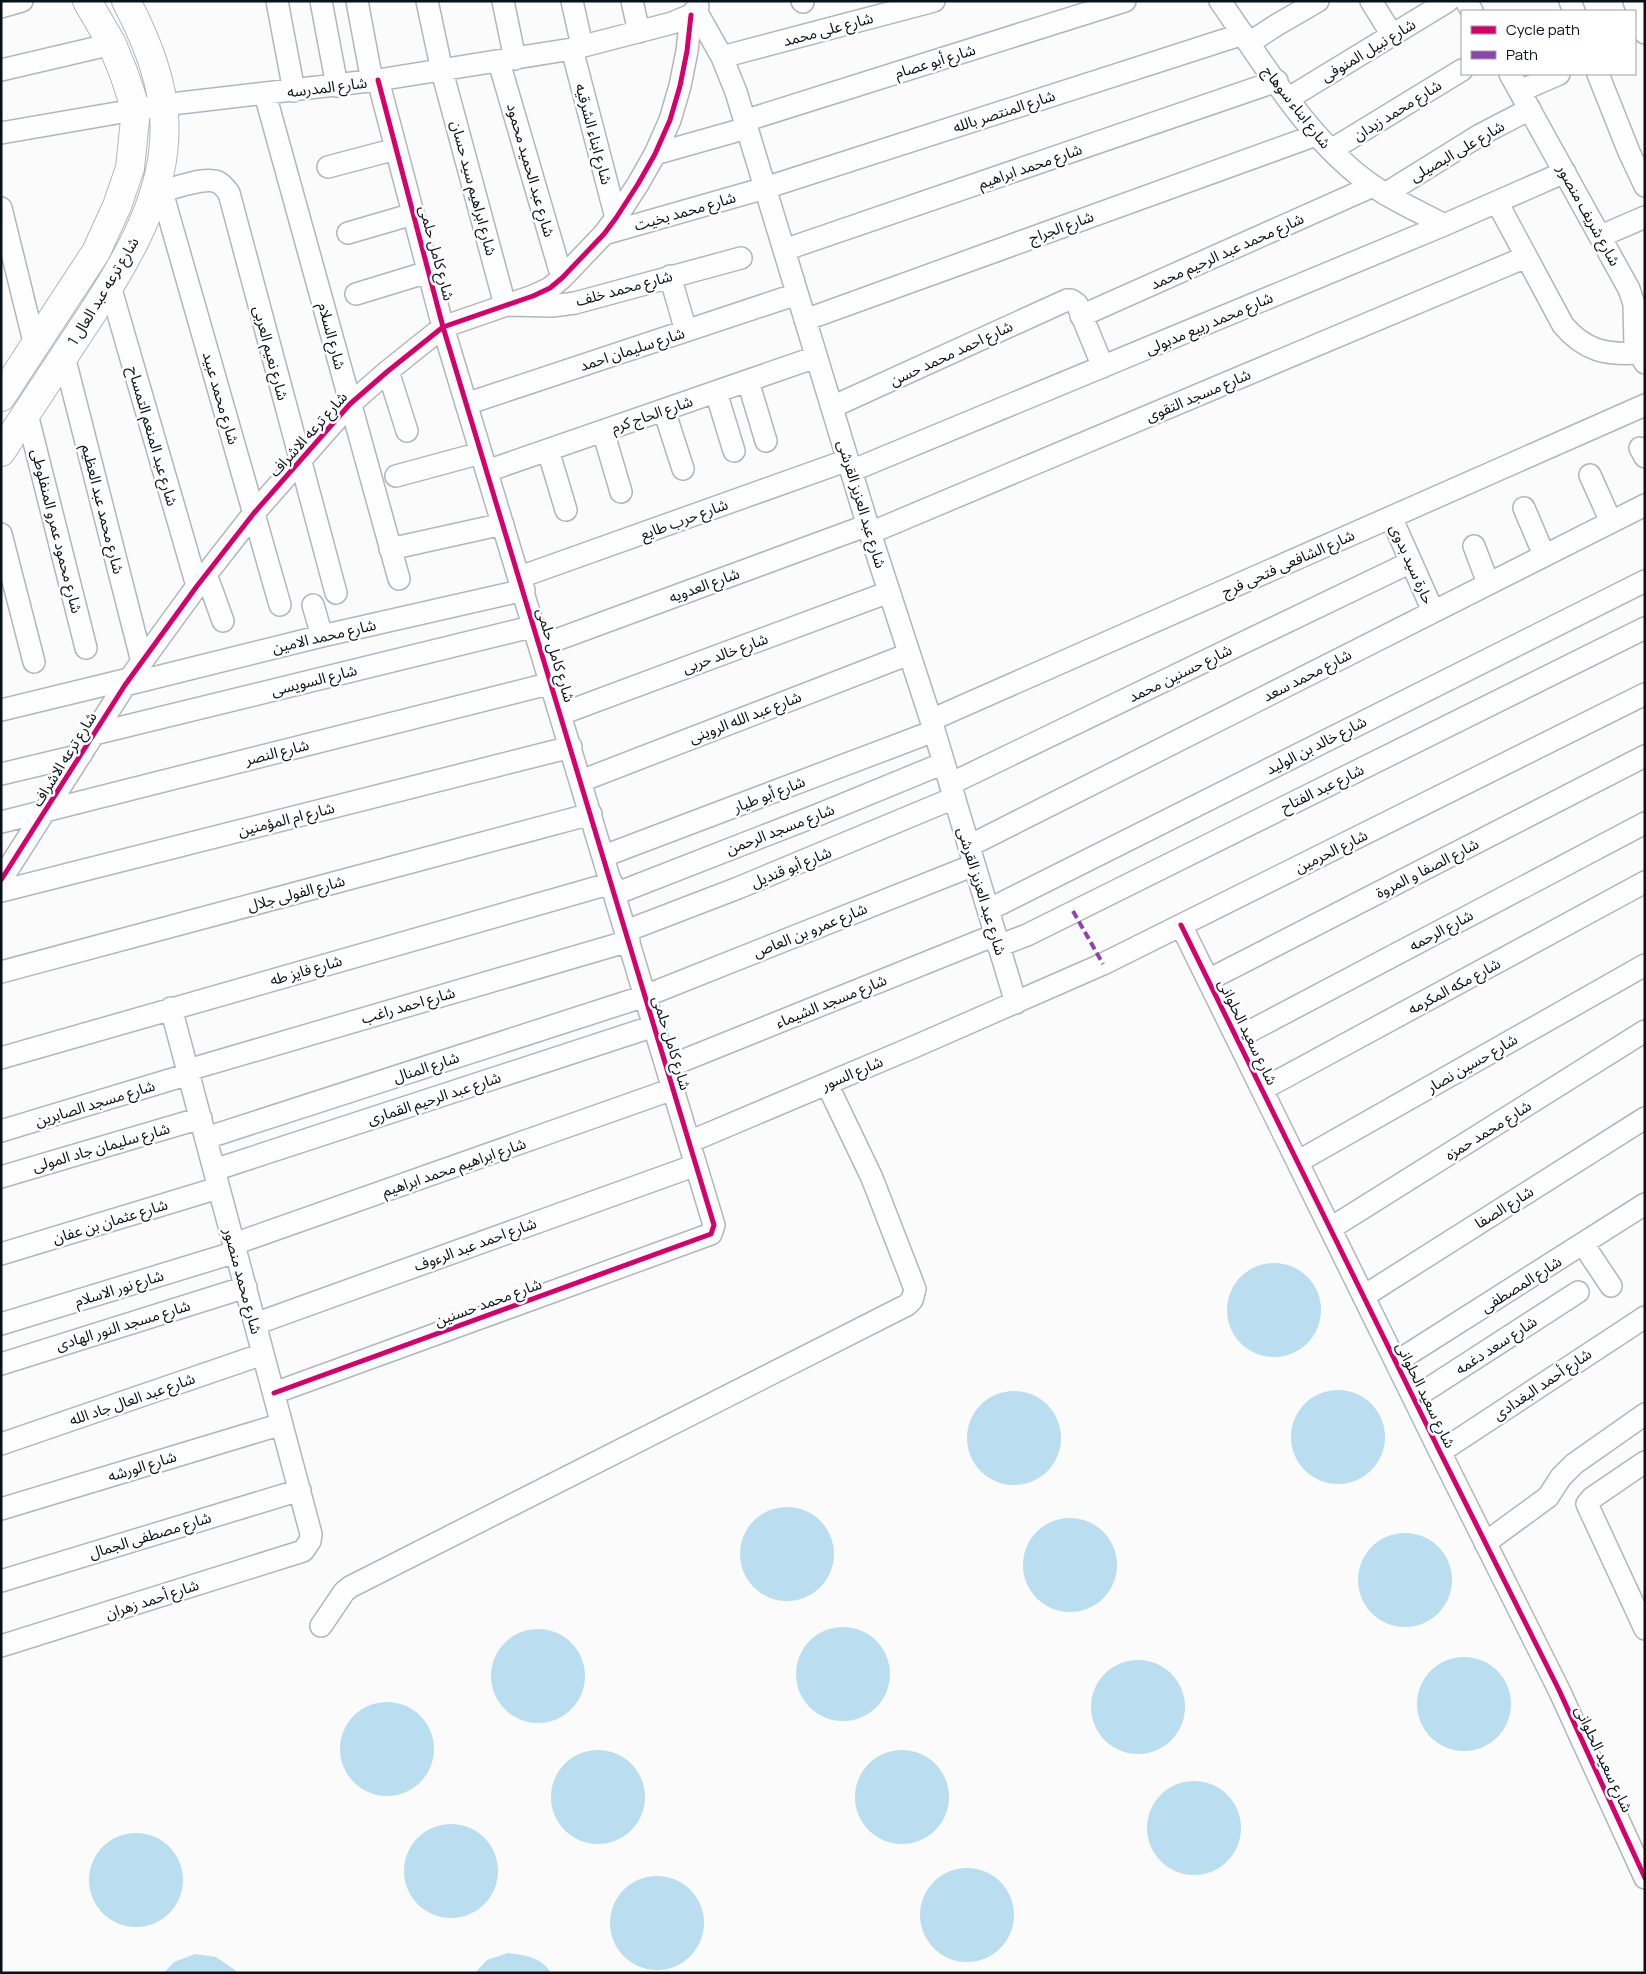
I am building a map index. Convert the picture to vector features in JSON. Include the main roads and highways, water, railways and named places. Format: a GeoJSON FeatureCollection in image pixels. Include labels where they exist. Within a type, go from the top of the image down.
{"type":"FeatureCollection","features":[{"type":"Feature","properties":{"kind":"water"},"geometry":{"type":"Polygon","coordinates":[[[1274,1263],[1292,1266],[1307,1277],[1318,1292],[1321,1310],[1318,1328],[1307,1343],[1292,1354],[1274,1357],[1256,1354],[1241,1343],[1230,1328],[1227,1310],[1230,1292],[1241,1277],[1256,1266],[1274,1263]]]}},
{"type":"Feature","properties":{"kind":"water"},"geometry":{"type":"Polygon","coordinates":[[[1338,1390],[1356,1393],[1371,1404],[1382,1419],[1385,1437],[1382,1455],[1371,1470],[1356,1481],[1338,1484],[1320,1481],[1305,1470],[1294,1455],[1291,1437],[1294,1419],[1305,1404],[1320,1393],[1338,1390]]]}},
{"type":"Feature","properties":{"kind":"water"},"geometry":{"type":"Polygon","coordinates":[[[1014,1391],[1032,1394],[1047,1405],[1058,1420],[1061,1438],[1058,1456],[1047,1471],[1032,1482],[1014,1485],[996,1482],[981,1471],[970,1456],[967,1438],[970,1420],[981,1405],[996,1394],[1014,1391]]]}},
{"type":"Feature","properties":{"kind":"water"},"geometry":{"type":"Polygon","coordinates":[[[787,1507],[805,1510],[820,1521],[831,1536],[834,1554],[831,1572],[820,1587],[805,1598],[787,1601],[769,1598],[754,1587],[743,1572],[740,1554],[743,1536],[754,1521],[769,1510],[787,1507]]]}},
{"type":"Feature","properties":{"kind":"water"},"geometry":{"type":"Polygon","coordinates":[[[1070,1518],[1088,1521],[1103,1532],[1114,1547],[1117,1565],[1114,1583],[1103,1598],[1088,1609],[1070,1612],[1052,1609],[1037,1598],[1026,1583],[1023,1565],[1026,1547],[1037,1532],[1052,1521],[1070,1518]]]}},
{"type":"Feature","properties":{"kind":"water"},"geometry":{"type":"Polygon","coordinates":[[[1405,1533],[1423,1536],[1438,1547],[1449,1562],[1452,1580],[1449,1598],[1438,1613],[1423,1624],[1405,1627],[1387,1624],[1372,1613],[1361,1598],[1358,1580],[1361,1562],[1372,1547],[1387,1536],[1405,1533]]]}},
{"type":"Feature","properties":{"kind":"water"},"geometry":{"type":"Polygon","coordinates":[[[843,1627],[861,1630],[876,1641],[887,1656],[890,1674],[887,1692],[876,1707],[861,1718],[843,1721],[825,1718],[810,1707],[799,1692],[796,1674],[799,1656],[810,1641],[825,1630],[843,1627]]]}},
{"type":"Feature","properties":{"kind":"water"},"geometry":{"type":"Polygon","coordinates":[[[538,1629],[556,1632],[571,1643],[582,1658],[585,1676],[582,1694],[571,1709],[556,1720],[538,1723],[520,1720],[505,1709],[494,1694],[491,1676],[494,1658],[505,1643],[520,1632],[538,1629]]]}},
{"type":"Feature","properties":{"kind":"water"},"geometry":{"type":"Polygon","coordinates":[[[1464,1657],[1482,1660],[1497,1671],[1508,1686],[1511,1704],[1508,1722],[1497,1737],[1482,1748],[1464,1751],[1446,1748],[1431,1737],[1420,1722],[1417,1704],[1420,1686],[1431,1671],[1446,1660],[1464,1657]]]}},
{"type":"Feature","properties":{"kind":"water"},"geometry":{"type":"Polygon","coordinates":[[[1138,1660],[1156,1663],[1171,1674],[1182,1689],[1185,1707],[1182,1725],[1171,1740],[1156,1751],[1138,1754],[1120,1751],[1105,1740],[1094,1725],[1091,1707],[1094,1689],[1105,1674],[1120,1663],[1138,1660]]]}},
{"type":"Feature","properties":{"kind":"water"},"geometry":{"type":"Polygon","coordinates":[[[387,1702],[405,1705],[420,1716],[431,1731],[434,1749],[431,1767],[420,1782],[405,1793],[387,1796],[369,1793],[354,1782],[343,1767],[340,1749],[343,1731],[354,1716],[369,1705],[387,1702]]]}},
{"type":"Feature","properties":{"kind":"water"},"geometry":{"type":"Polygon","coordinates":[[[598,1750],[616,1753],[631,1764],[642,1779],[645,1797],[642,1815],[631,1830],[616,1841],[598,1844],[580,1841],[565,1830],[554,1815],[551,1797],[554,1779],[565,1764],[580,1753],[598,1750]]]}},
{"type":"Feature","properties":{"kind":"water"},"geometry":{"type":"Polygon","coordinates":[[[902,1750],[920,1753],[935,1764],[946,1779],[949,1797],[946,1815],[935,1830],[920,1841],[902,1844],[884,1841],[869,1830],[858,1815],[855,1797],[858,1779],[869,1764],[884,1753],[902,1750]]]}},
{"type":"Feature","properties":{"kind":"water"},"geometry":{"type":"Polygon","coordinates":[[[1194,1781],[1212,1784],[1227,1795],[1238,1810],[1241,1828],[1238,1846],[1227,1861],[1212,1872],[1194,1875],[1176,1872],[1161,1861],[1150,1846],[1147,1828],[1150,1810],[1161,1795],[1176,1784],[1194,1781]]]}},
{"type":"Feature","properties":{"kind":"water"},"geometry":{"type":"Polygon","coordinates":[[[451,1824],[469,1827],[484,1838],[495,1853],[498,1871],[495,1889],[484,1904],[469,1915],[451,1918],[433,1915],[418,1904],[407,1889],[404,1871],[407,1853],[418,1838],[433,1827],[451,1824]]]}},
{"type":"Feature","properties":{"kind":"water"},"geometry":{"type":"Polygon","coordinates":[[[136,1833],[154,1836],[169,1847],[180,1862],[183,1880],[180,1898],[169,1913],[154,1924],[136,1927],[118,1924],[103,1913],[92,1898],[89,1880],[92,1862],[103,1847],[118,1836],[136,1833]]]}},
{"type":"Feature","properties":{"kind":"water"},"geometry":{"type":"Polygon","coordinates":[[[967,1868],[985,1871],[1000,1882],[1011,1897],[1014,1915],[1011,1933],[1000,1948],[985,1959],[967,1962],[949,1959],[934,1948],[923,1933],[920,1915],[923,1897],[934,1882],[949,1871],[967,1868]]]}},
{"type":"Feature","properties":{"kind":"water"},"geometry":{"type":"Polygon","coordinates":[[[657,1876],[675,1879],[690,1890],[701,1905],[704,1923],[701,1941],[690,1956],[675,1967],[657,1970],[639,1967],[624,1956],[613,1941],[610,1923],[613,1905],[624,1890],[639,1879],[657,1876]]]}},
{"type":"Feature","properties":{"kind":"water"},"geometry":{"type":"Polygon","coordinates":[[[508,1953],[538,1960],[551,1973],[475,1973],[487,1960],[508,1953]]]}},
{"type":"Feature","properties":{"kind":"water"},"geometry":{"type":"Polygon","coordinates":[[[195,1954],[216,1957],[237,1973],[164,1973],[174,1962],[195,1954]]]}}]}
